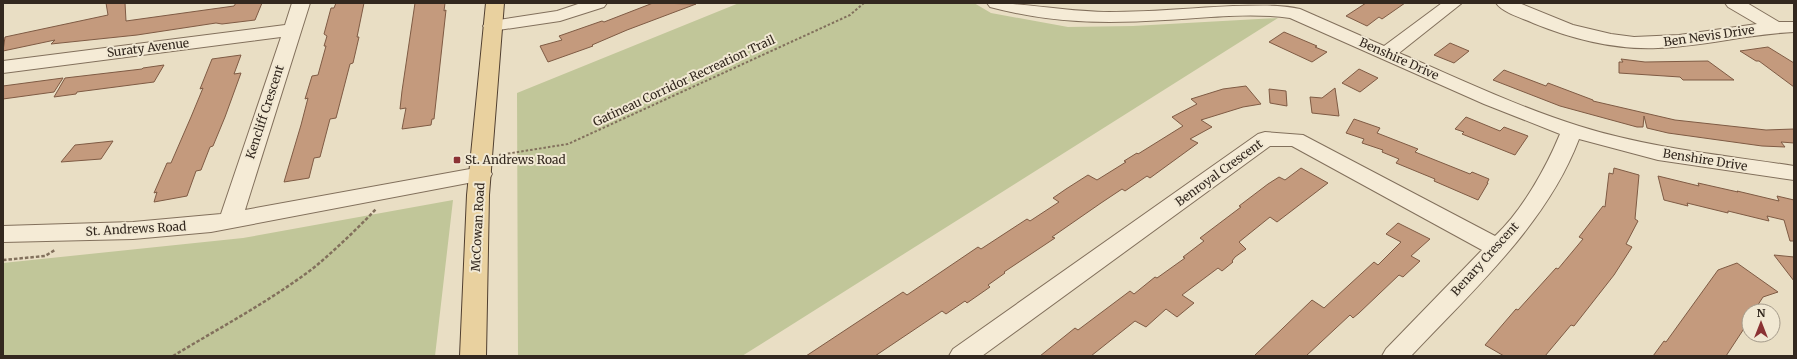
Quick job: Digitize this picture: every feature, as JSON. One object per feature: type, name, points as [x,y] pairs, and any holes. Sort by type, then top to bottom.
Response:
[{"type":"main road","name":"McCowan Road","points":[[473,356],[478,195],[495,3]]},
{"type":"street","name":"Kencliff Crescent","points":[[230,221],[301,3]]},
{"type":"street","points":[[492,26],[560,16],[598,3]]},
{"type":"street","name":"Benshire Drive","points":[[996,3],[1015,9],[1071,17],[1283,11],[1294,13],[1491,100],[1572,131],[1658,153],[1794,173]]},
{"type":"street","points":[[1387,53],[1453,3]]},
{"type":"street","name":"Ben Nevis Drive","points":[[1505,3],[1538,19],[1568,29],[1599,37],[1636,42],[1678,41],[1775,27],[1794,27]]},
{"type":"street","points":[[1734,3],[1794,39]]},
{"type":"street","name":"Suraty Avenue","points":[[3,67],[292,30]]},
{"type":"street","name":"Benary Crescent","points":[[1395,356],[1491,255],[1496,247],[1513,232],[1538,196],[1562,156],[1572,131]]},
{"type":"street","name":"Benroyal Crescent","points":[[962,356],[1265,139],[1296,140],[1496,247]]},
{"type":"street","name":"St. Andrews Road","points":[[3,234],[77,233],[182,227],[230,221],[481,174]]},
{"type":"path","name":"Gatineau Corridor Recreation Trail","points":[[504,154],[568,144],[850,15],[864,3]]},
{"type":"path","points":[[173,356],[281,290],[315,266],[348,238],[379,207]]},
{"type":"path","points":[[3,260],[45,256],[57,248]]},
{"type":"green space","points":[[739,3],[974,3],[991,13],[1068,27],[1133,26],[1278,18],[742,356],[518,356],[517,93]]},
{"type":"green space","points":[[453,200],[435,356],[3,356],[3,263],[243,238]]},
{"type":"building","points":[[106,3],[125,3],[126,21],[234,6],[236,3],[262,3],[255,20],[222,24],[216,23],[137,35],[51,44],[55,40],[3,51],[5,37],[108,15]]},
{"type":"building","points":[[336,3],[364,3],[357,37],[359,37],[353,63],[350,64],[336,118],[330,119],[320,157],[314,158],[309,178],[284,182],[301,125],[308,98],[305,99],[312,76],[318,75],[326,46],[324,46],[327,36],[324,34],[331,8],[334,8]]},
{"type":"building","points":[[415,3],[445,3],[444,11],[446,10],[434,119],[432,119],[431,125],[402,129],[406,108],[400,109]]},
{"type":"building","points":[[653,3],[696,4],[627,30],[592,45],[593,46],[548,62],[540,46],[562,40],[559,36],[602,21],[604,22]]},
{"type":"building","points":[[1366,3],[1405,3],[1382,19],[1379,17],[1367,26],[1346,16]]},
{"type":"building","points":[[1284,32],[1317,46],[1315,47],[1327,52],[1312,62],[1269,42]]},
{"type":"building","points":[[1450,43],[1469,51],[1454,63],[1434,55]]},
{"type":"building","points":[[1768,47],[1794,63],[1794,87],[1759,61],[1756,61],[1740,51]]},
{"type":"building","points":[[241,55],[234,74],[241,73],[225,117],[213,146],[210,147],[201,170],[196,171],[187,196],[154,202],[157,192],[154,193],[167,163],[171,163],[191,117],[203,88],[200,89],[212,59]]},
{"type":"building","points":[[1621,59],[1645,62],[1708,61],[1734,80],[1683,80],[1680,77],[1619,73],[1619,62],[1623,62]]},
{"type":"building","points":[[164,65],[154,82],[77,92],[76,94],[54,97],[65,78]]},
{"type":"building","points":[[1359,69],[1378,78],[1360,92],[1342,83]]},
{"type":"building","points":[[1504,70],[1546,86],[1548,83],[1593,101],[1675,120],[1766,130],[1794,129],[1794,143],[1781,142],[1785,147],[1762,146],[1668,133],[1647,128],[1644,116],[1643,127],[1637,127],[1560,106],[1493,80]]},
{"type":"building","points":[[63,78],[54,92],[3,99],[3,86]]},
{"type":"building","points":[[1246,86],[1261,104],[1243,107],[1201,120],[1212,127],[1190,139],[1198,143],[1150,178],[1147,176],[1125,191],[1122,189],[1101,203],[1052,237],[1055,238],[1004,272],[1005,273],[988,285],[990,287],[967,303],[965,301],[946,314],[942,311],[875,356],[806,356],[903,292],[907,295],[978,247],[981,249],[1027,219],[1030,221],[1059,202],[1053,198],[1088,175],[1097,180],[1126,162],[1124,161],[1183,126],[1172,117],[1197,104],[1191,99],[1223,89]]},
{"type":"building","points":[[1335,88],[1339,116],[1312,113],[1310,97],[1322,98]]},
{"type":"building","points":[[1269,89],[1286,91],[1287,106],[1270,103]]},
{"type":"building","points":[[1466,117],[1500,131],[1504,127],[1528,136],[1515,155],[1462,134],[1464,132],[1455,129]]},
{"type":"building","points":[[1354,119],[1380,128],[1377,133],[1418,149],[1415,152],[1470,174],[1472,172],[1489,179],[1488,183],[1478,200],[1434,181],[1435,179],[1396,163],[1399,159],[1382,152],[1383,150],[1362,143],[1364,139],[1346,133]]},
{"type":"building","points":[[113,141],[101,159],[61,162],[75,145]]},
{"type":"building","points":[[1301,168],[1328,183],[1277,222],[1270,217],[1239,242],[1246,249],[1235,257],[1232,261],[1233,262],[1222,271],[1218,268],[1182,295],[1194,303],[1177,317],[1166,309],[1146,327],[1135,321],[1091,356],[1040,356],[1075,328],[1078,330],[1130,291],[1134,294],[1155,277],[1157,278],[1185,258],[1183,257],[1204,241],[1200,238],[1241,207],[1239,206],[1268,184],[1279,177],[1285,180]]},
{"type":"building","points":[[1614,168],[1639,175],[1635,219],[1638,221],[1626,244],[1632,247],[1614,275],[1574,326],[1571,325],[1545,356],[1504,356],[1485,345],[1516,309],[1518,310],[1556,268],[1558,269],[1583,239],[1579,237],[1603,206],[1605,207],[1609,173],[1613,174]]},
{"type":"building","points":[[1658,176],[1699,186],[1698,183],[1779,201],[1777,196],[1794,200],[1794,241],[1790,241],[1784,220],[1767,216],[1769,221],[1728,211],[1728,213],[1687,203],[1688,206],[1664,200]]},
{"type":"building","points":[[1398,223],[1430,239],[1411,256],[1420,261],[1403,277],[1399,275],[1359,313],[1353,318],[1350,315],[1306,356],[1254,356],[1312,300],[1324,308],[1374,262],[1378,265],[1401,242],[1386,234]]},
{"type":"building","points":[[1774,255],[1794,257],[1794,281]]},
{"type":"building","points":[[1737,263],[1778,292],[1763,297],[1759,303],[1741,303],[1741,333],[1726,356],[1653,356],[1664,341],[1666,342],[1718,270]]},
{"type":"place","name":"St. Andrews Road","points":[[457,160]]}]
